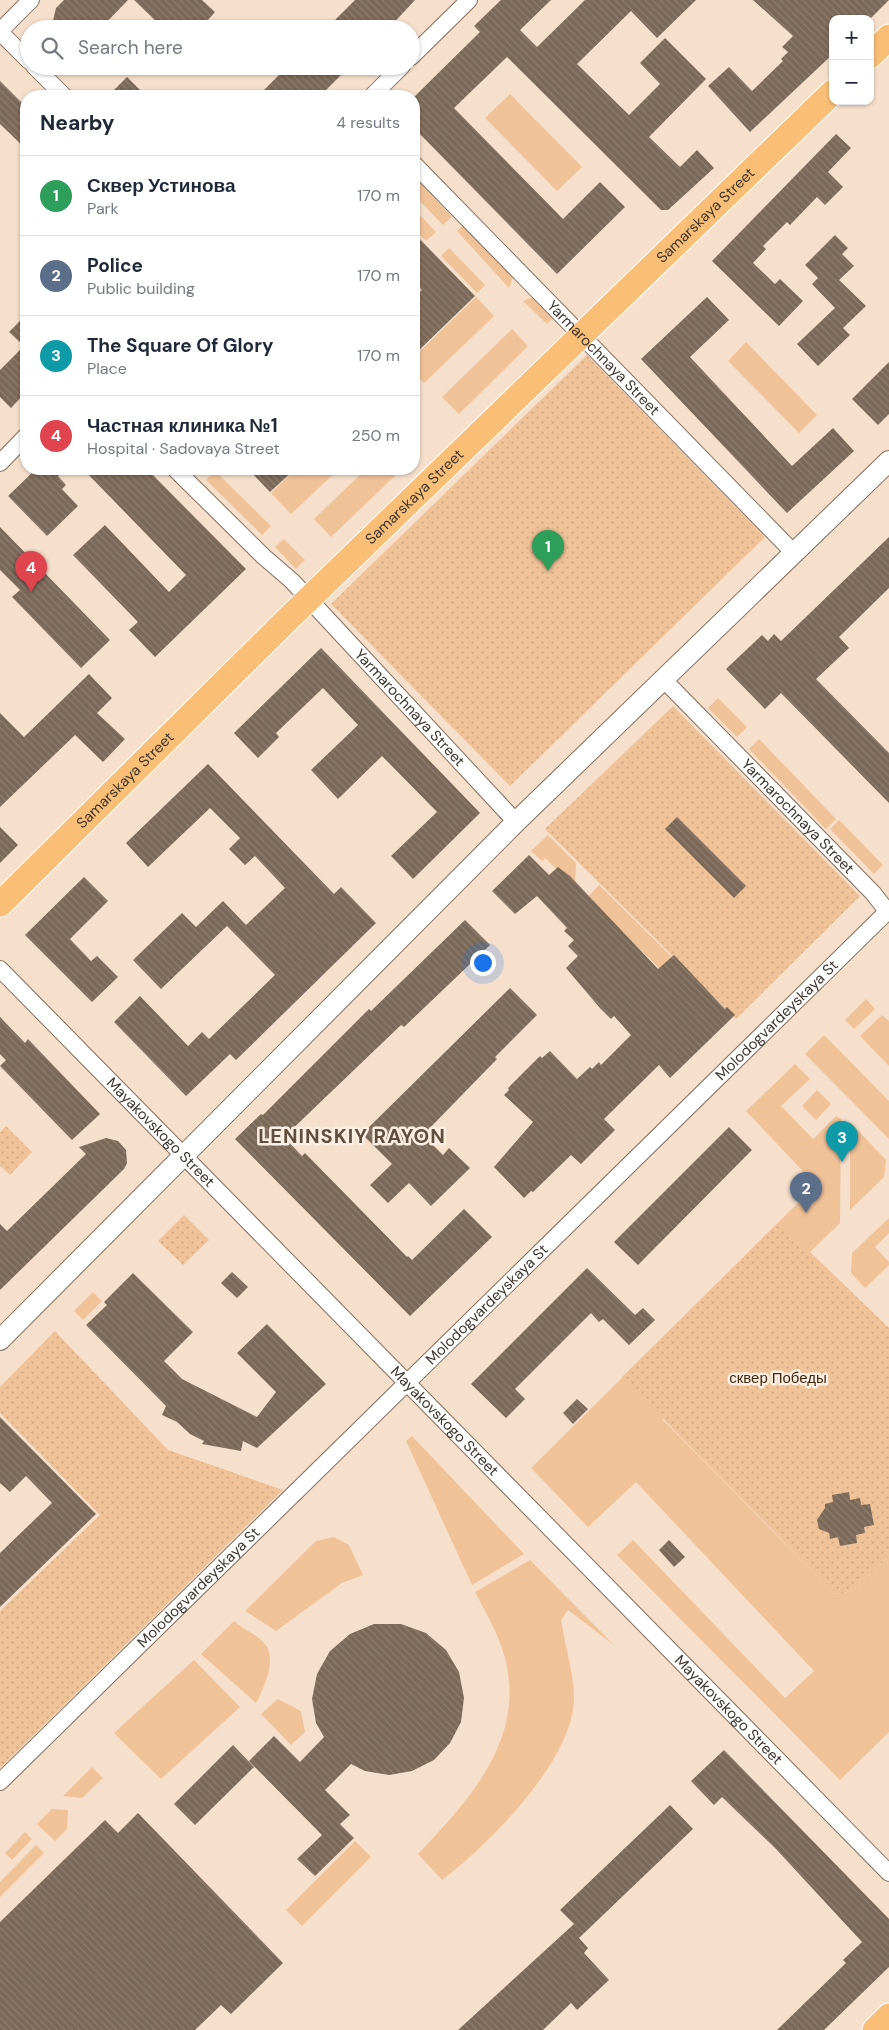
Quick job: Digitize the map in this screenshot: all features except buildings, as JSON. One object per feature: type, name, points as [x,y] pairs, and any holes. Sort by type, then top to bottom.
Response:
[{"type":"main road","points":[[874,52],[889,38]]},
{"type":"main road","name":"Samarskaya Street","points":[[0,904],[309,599],[829,96]]},
{"type":"main road","points":[[875,2030],[889,2016]]},
{"type":"street","points":[[20,52],[0,31],[31,0]]},
{"type":"street","points":[[420,49],[469,0]]},
{"type":"street","points":[[43,75],[58,90]]},
{"type":"street","points":[[378,90],[393,75]]},
{"type":"street","name":"Yarmarochnaya Street","points":[[420,170],[794,553]]},
{"type":"street","points":[[0,463],[20,442]]},
{"type":"street","points":[[0,1340],[516,822],[889,460]]},
{"type":"street","name":"Yarmarochnaya Street","points":[[181,475],[309,599],[516,822]]},
{"type":"street","name":"Yarmarochnaya Street","points":[[664,680],[888,910]]},
{"type":"street","name":"Molodogvardeyskaya St","points":[[0,1782],[888,910]]},
{"type":"street","name":"Mayakovskogo Street","points":[[0,969],[889,1873]]},
{"type":"green space","points":[[510,94],[582,167],[557,191],[485,118]]},
{"type":"green space","points":[[420,183],[452,217],[443,225],[420,201]]},
{"type":"green space","points":[[420,215],[436,232],[426,241],[420,235]]},
{"type":"green space","points":[[465,223],[514,275],[509,288],[457,231]]},
{"type":"green space","points":[[449,248],[485,285],[477,293],[441,256]]},
{"type":"green space","points":[[476,297],[494,316],[424,383],[420,379],[420,351]]},
{"type":"green space","points":[[534,297],[554,317],[547,324],[523,301]]},
{"type":"green space","points":[[512,329],[528,346],[459,414],[442,397]]},
{"type":"green space","points":[[746,342],[817,415],[799,433],[728,361]]},
{"type":"green space","points":[[587,355],[765,537],[510,786],[331,604]]},
{"type":"green space","points":[[211,475],[219,475],[271,526],[262,535],[206,480]]},
{"type":"green space","points":[[290,475],[333,475],[291,514],[271,493]]},
{"type":"green space","points":[[360,475],[396,475],[331,537],[314,519]]},
{"type":"green space","points":[[284,539],[305,560],[296,569],[275,547]]},
{"type":"green space","points":[[718,698],[747,727],[737,737],[708,708]]},
{"type":"green space","points":[[673,706],[860,896],[736,1019],[545,829]]},
{"type":"green space","points":[[759,739],[836,819],[826,829],[749,749]]},
{"type":"green space","points":[[839,820],[883,865],[874,874],[830,829]]},
{"type":"green space","points":[[548,835],[576,863],[575,887],[545,858],[542,861],[531,851]]},
{"type":"green space","points":[[599,885],[673,958],[661,970],[587,898]]},
{"type":"green space","points":[[866,999],[875,1009],[854,1029],[845,1020]]},
{"type":"green space","points":[[882,1015],[889,1021],[889,1066],[860,1036]]},
{"type":"green space","points":[[824,1035],[889,1101],[889,1139],[805,1054]]},
{"type":"green space","points":[[795,1064],[810,1079],[781,1106],[813,1139],[836,1116],[841,1119],[840,1223],[810,1252],[635,1365],[816,1185],[746,1111]]},
{"type":"green space","points":[[817,1090],[831,1104],[816,1120],[802,1106]]},
{"type":"green space","points":[[850,1122],[886,1160],[884,1177],[850,1210]]},
{"type":"green space","points":[[6,1126],[32,1152],[10,1175],[0,1166],[0,1132]]},
{"type":"green space","points":[[184,1215],[209,1240],[183,1265],[158,1241]]},
{"type":"green space","points":[[889,1218],[889,1233],[875,1247],[889,1262],[889,1265],[865,1288],[851,1273],[852,1253]]},
{"type":"green space","name":"сквер Победы","points":[[779,1222],[889,1328],[889,1556],[853,1591],[835,1594],[622,1377]]},
{"type":"green space","points":[[93,1292],[102,1301],[83,1320],[74,1311]]},
{"type":"green space","points":[[55,1331],[168,1450],[283,1490],[0,1768],[0,1611],[100,1515],[0,1413],[0,1387]]},
{"type":"green space","points":[[629,1371],[668,1412],[662,1419],[835,1594],[853,1591],[889,1556],[889,1732],[840,1780],[617,1555],[633,1540],[785,1698],[814,1671],[636,1482],[588,1527],[531,1468]]},
{"type":"green space","points":[[412,1436],[524,1554],[472,1585],[406,1441]]},
{"type":"green space","points":[[334,1537],[349,1545],[363,1575],[342,1583],[276,1631],[245,1611],[316,1541]]},
{"type":"green space","points":[[530,1560],[614,1645],[568,1610],[561,1620],[571,1669],[574,1699],[570,1723],[559,1749],[525,1800],[504,1824],[461,1865],[442,1880],[418,1854],[473,1790],[500,1742],[507,1716],[509,1688],[505,1658],[496,1633],[475,1592]]},
{"type":"green space","points":[[234,1621],[261,1640],[268,1649],[270,1665],[263,1689],[256,1703],[201,1654]]},
{"type":"green space","points":[[194,1660],[240,1707],[161,1779],[114,1733]]},
{"type":"green space","points":[[278,1699],[301,1711],[305,1732],[291,1745],[261,1714]]},
{"type":"green space","points":[[92,1767],[103,1778],[82,1798],[63,1796]]},
{"type":"green space","points":[[52,1809],[68,1810],[67,1829],[55,1841],[37,1824]]},
{"type":"green space","points":[[25,1832],[32,1839],[12,1860],[5,1853]]},
{"type":"green space","points":[[355,1841],[371,1857],[302,1926],[286,1910]]},
{"type":"green space","points":[[36,1845],[44,1853],[0,1897],[0,1882]]},
{"type":"place","name":"Сквер Устинова","points":[[548,571]]},
{"type":"place","name":"Частная клиника №1","points":[[31,592]]},
{"type":"place","name":"The Square Of Glory","points":[[842,1162]]},
{"type":"place","name":"Police","points":[[806,1213]]},
{"type":"district","name":"LENINSKIY RAYON","points":[[352,1136]]}]
